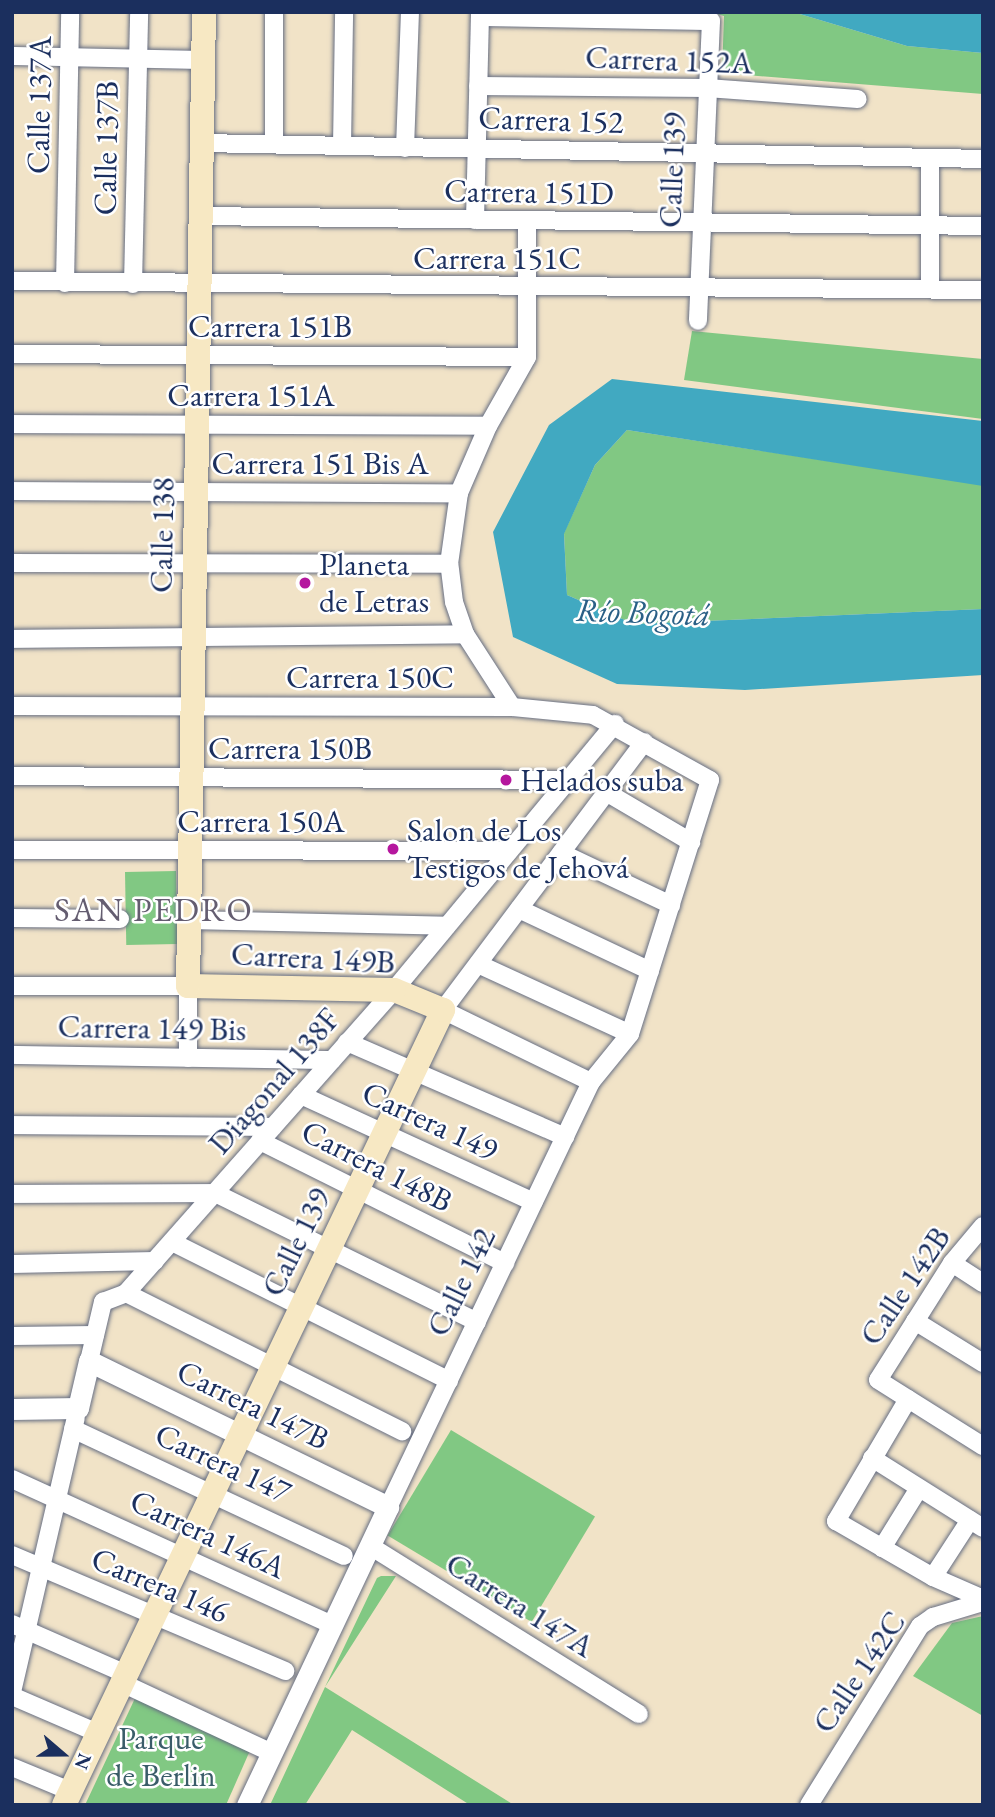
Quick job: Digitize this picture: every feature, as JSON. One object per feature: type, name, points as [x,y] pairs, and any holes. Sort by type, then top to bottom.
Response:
[{"type":"main road","name":"Calle 138","points":[[188,986],[204,12]]},
{"type":"main road","name":"Carrera 149B","points":[[188,986],[394,990],[443,1010]]},
{"type":"main road","name":"Calle 139","points":[[67,1798],[443,1010]]},
{"type":"street","name":"Calle 137A","points":[[65,283],[70,12]]},
{"type":"street","name":"Calle 137B","points":[[133,284],[138,12]]},
{"type":"street","points":[[274,12],[274,144]]},
{"type":"street","points":[[342,146],[344,12]]},
{"type":"street","points":[[405,148],[410,12]]},
{"type":"street","points":[[475,220],[480,14]]},
{"type":"street","name":"Calle 139","points":[[480,14],[710,21],[704,225],[698,321]]},
{"type":"street","points":[[12,56],[204,60]]},
{"type":"street","name":"Carrera 152A","points":[[478,86],[707,88],[858,99]]},
{"type":"street","name":"Carrera 152","points":[[202,143],[983,159]]},
{"type":"street","points":[[930,159],[930,289]]},
{"type":"street","name":"Carrera 151D","points":[[201,216],[704,225],[983,226]]},
{"type":"street","points":[[512,707],[465,634],[454,602],[449,564],[458,493],[488,426],[527,357],[527,220]]},
{"type":"street","name":"Carrera 151C","points":[[12,281],[200,286],[983,290]]},
{"type":"street","name":"Carrera 151B","points":[[12,354],[527,357]]},
{"type":"street","name":"Carrera 151A","points":[[12,424],[488,426]]},
{"type":"street","name":"Carrera 151 Bis A","points":[[12,491],[458,493]]},
{"type":"street","points":[[12,563],[449,564]]},
{"type":"street","points":[[12,639],[465,634]]},
{"type":"street","name":"Carrera 150C","points":[[12,706],[512,707],[593,715],[615,724],[710,780]]},
{"type":"street","name":"Diagonal 138F","points":[[95,1335],[103,1302],[126,1293],[172,1242],[394,990],[615,724]]},
{"type":"street","name":"Calle 139","points":[[443,1010],[644,742]]},
{"type":"street","name":"Carrera 150B","points":[[12,776],[568,780]]},
{"type":"street","name":"Calle 142","points":[[247,1805],[591,1082],[630,1034],[710,780]]},
{"type":"street","points":[[606,792],[691,842]]},
{"type":"street","name":"Carrera 150A","points":[[12,850],[509,851]]},
{"type":"street","points":[[561,852],[671,905]]},
{"type":"street","points":[[519,909],[650,971]]},
{"type":"street","points":[[12,918],[120,919]]},
{"type":"street","points":[[189,920],[447,926]]},
{"type":"street","points":[[478,964],[630,1034]]},
{"type":"street","name":"Carrera 149B","points":[[12,986],[188,986]]},
{"type":"street","name":"Calle 138","points":[[188,986],[188,1058]]},
{"type":"street","name":"Carrera 149B","points":[[443,1010],[591,1082]]},
{"type":"street","points":[[347,1042],[565,1136]]},
{"type":"street","name":"Carrera 149 Bis","points":[[12,1055],[332,1060]]},
{"type":"street","name":"Carrera 149","points":[[301,1095],[534,1202]]},
{"type":"street","name":"Carrera 148B","points":[[12,1125],[273,1127]]},
{"type":"street","name":"Carrera 148B","points":[[260,1141],[505,1263]]},
{"type":"street","points":[[12,1194],[215,1193],[477,1322]]},
{"type":"street","name":"Calle 142B","points":[[908,1399],[878,1380],[952,1263],[983,1226]]},
{"type":"street","points":[[172,1242],[449,1381]]},
{"type":"street","points":[[12,1264],[155,1261]]},
{"type":"street","points":[[952,1263],[983,1283]]},
{"type":"street","points":[[126,1293],[402,1431]]},
{"type":"street","points":[[915,1321],[983,1363]]},
{"type":"street","points":[[12,1336],[95,1335],[41,1567],[20,1627],[12,1694],[98,1733]]},
{"type":"street","name":"Carrera 147B","points":[[89,1360],[388,1507]]},
{"type":"street","points":[[983,1446],[908,1399],[835,1517],[837,1524],[933,1577],[983,1600]]},
{"type":"street","name":"Carrera 147","points":[[12,1409],[76,1418],[213,1492],[344,1556]]},
{"type":"street","points":[[872,1458],[976,1524],[933,1577]]},
{"type":"street","name":"Carrera 146A","points":[[12,1479],[333,1625]]},
{"type":"street","points":[[882,1548],[919,1488]]},
{"type":"street","name":"Carrera 147A","points":[[370,1546],[639,1714]]},
{"type":"street","name":"Carrera 146","points":[[12,1555],[285,1671]]},
{"type":"street","name":"Calle 142C","points":[[809,1805],[920,1626],[933,1617],[983,1600]]},
{"type":"street","points":[[20,1627],[272,1753]]},
{"type":"street","points":[[12,1767],[67,1798]]},
{"type":"green space","points":[[710,12],[793,12],[907,46],[983,53],[983,94],[722,73],[724,16]]},
{"type":"green space","points":[[692,331],[983,359],[983,419],[684,380]]},
{"type":"green space","points":[[627,430],[983,485],[983,609],[634,624],[567,595],[564,533],[595,465]]},
{"type":"green space","points":[[176,871],[177,944],[126,945],[125,872]]},
{"type":"green space","points":[[451,1430],[595,1517],[532,1622],[388,1535]]},
{"type":"green space","points":[[396,1576],[325,1687],[377,1578]]},
{"type":"green space","points":[[983,1616],[983,1716],[913,1676],[952,1623]]},
{"type":"green space","points":[[325,1687],[514,1805],[470,1805],[352,1730],[305,1805],[270,1805]]},
{"type":"green space","name":"Parque de Berlin","points":[[137,1694],[252,1746],[226,1805],[85,1805]]},
{"type":"water","points":[[793,12],[983,12],[983,53],[907,46]]},
{"type":"water","points":[[612,379],[983,421],[983,486],[627,430],[595,465],[564,534],[567,595],[634,624],[983,609],[983,675],[745,690],[617,684],[513,637],[493,532],[549,425]]},
{"type":"place","name":"Planeta de Letras","points":[[305,583]]},
{"type":"place","name":"Helados suba","points":[[506,780]]},
{"type":"place","name":"Salon de Los Testigos de Jehová","points":[[393,849]]},
{"type":"district","name":"SAN PEDRO","points":[[154,910]]},
{"type":"water label","name":"Río Bogotá","points":[[643,612]]}]
